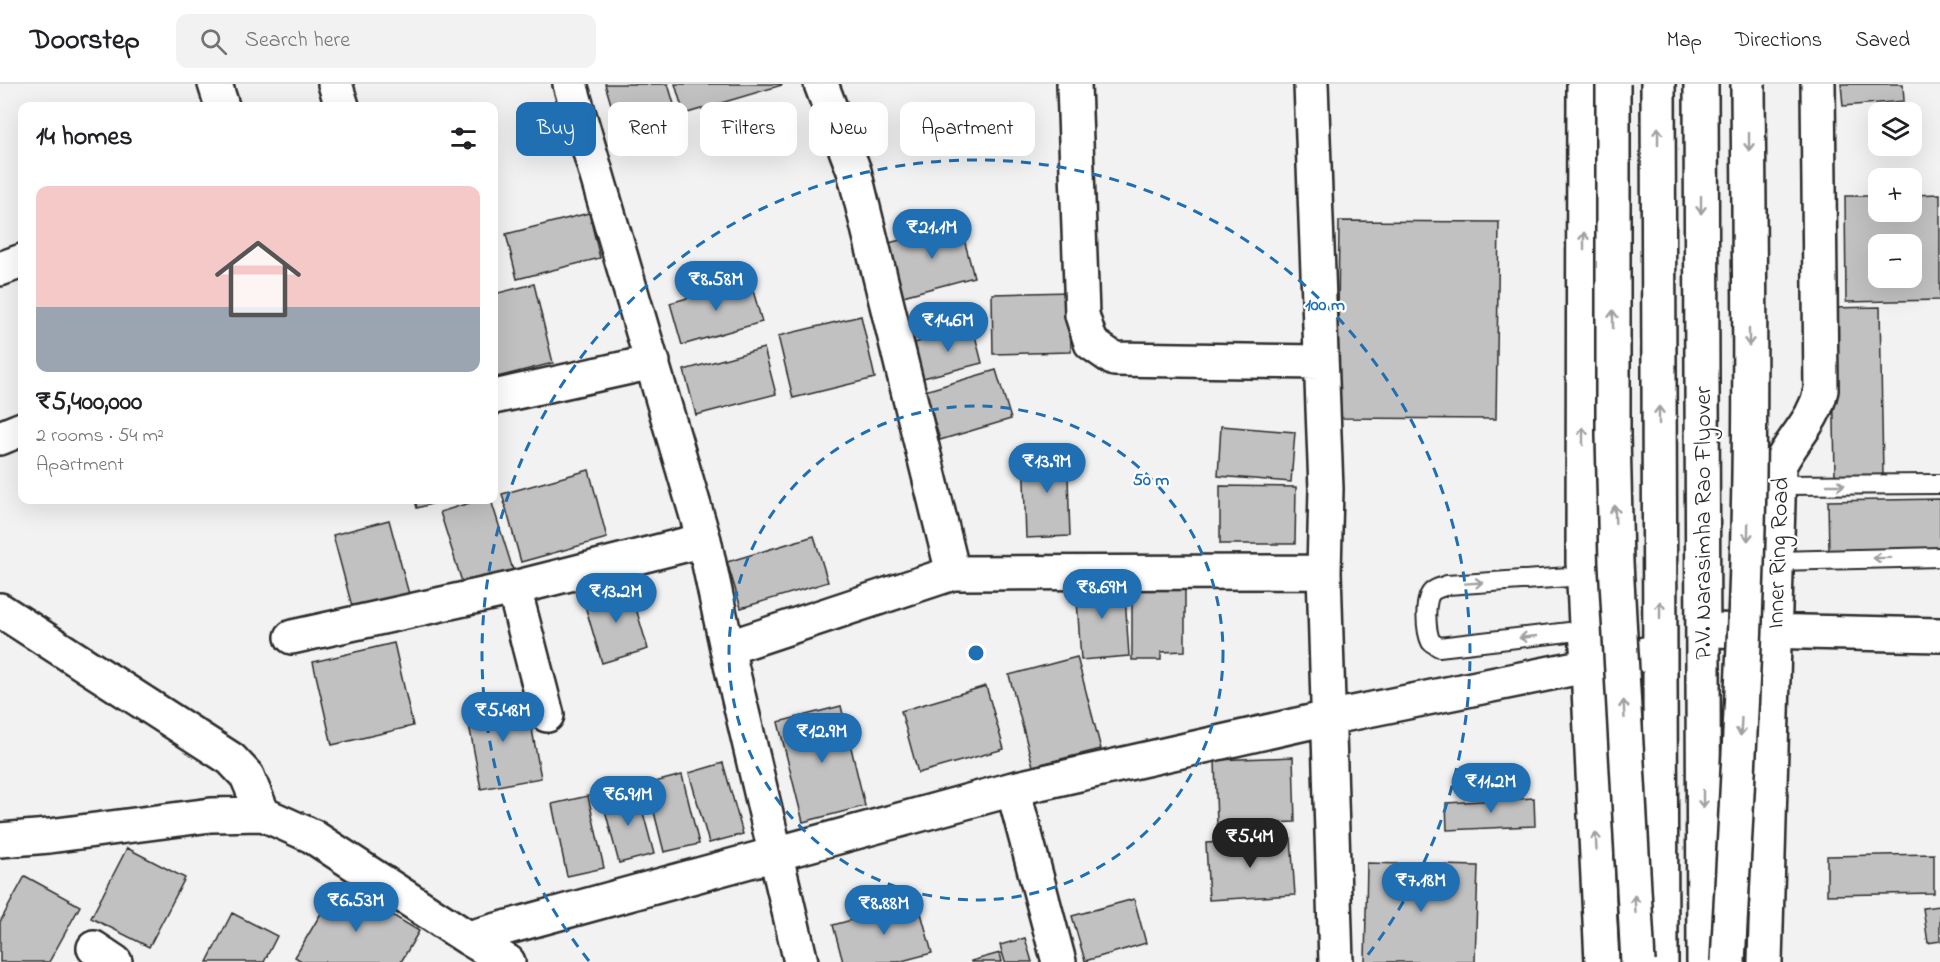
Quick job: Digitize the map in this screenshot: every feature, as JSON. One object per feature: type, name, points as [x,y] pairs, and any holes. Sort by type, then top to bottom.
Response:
[{"type":"main road","points":[[215,84],[221,102]]},
{"type":"main road","points":[[335,84],[341,102]]},
{"type":"main road","points":[[570,84],[704,540],[801,962]]},
{"type":"main road","points":[[821,84],[854,171],[953,573]]},
{"type":"main road","points":[[1074,84],[1082,315],[1091,343],[1114,359],[1320,363]]},
{"type":"main road","points":[[1311,84],[1326,489],[1324,572],[1336,962]]},
{"type":"main road","points":[[1584,84],[1584,576],[1602,962]]},
{"type":"main road","points":[[1613,84],[1613,435],[1616,563],[1638,962]]},
{"type":"main road","name":"P.V. Narasimha Rao Flyover","points":[[1658,84],[1661,962]]},
{"type":"main road","name":"P.V. Narasimha Rao Flyover","points":[[1701,84],[1704,962]]},
{"type":"main road","points":[[1728,962],[1747,562],[1748,84]]},
{"type":"main road","name":"Inner Ring Road","points":[[1765,962],[1779,466],[1786,451],[1817,406],[1821,390],[1818,84]]},
{"type":"main road","points":[[0,269],[18,262]]},
{"type":"main road","points":[[498,396],[652,362]]},
{"type":"main road","points":[[0,438],[18,431]]},
{"type":"main road","points":[[292,637],[514,588],[704,540]]},
{"type":"main road","points":[[727,648],[953,573],[1324,572]]},
{"type":"main road","points":[[514,588],[547,715]]},
{"type":"main road","points":[[0,610],[231,759],[247,776],[263,814]]},
{"type":"main road","points":[[1711,630],[1940,635]]},
{"type":"main road","points":[[468,938],[1013,789],[1328,718],[1650,653]]},
{"type":"main road","points":[[1013,789],[1059,962]]},
{"type":"main road","points":[[0,840],[50,836],[211,815],[263,814],[312,836],[508,962]]},
{"type":"lane","points":[[1778,485],[1940,484]]},
{"type":"lane","points":[[1776,561],[1940,557]]},
{"type":"lane","points":[[1584,576],[1447,585],[1432,591],[1427,599],[1428,635],[1431,642],[1439,647],[1586,630]]},
{"type":"building","points":[[605,84],[668,84],[673,102],[610,102]]},
{"type":"building","points":[[675,84],[782,84],[725,102],[700,102],[700,109],[688,113],[688,102],[680,102]]},
{"type":"building","points":[[1841,84],[1903,84],[1904,101],[1868,102],[1868,104],[1843,106]]},
{"type":"building","points":[[1940,194],[1940,300],[1846,302],[1845,196],[1868,196],[1868,222],[1922,222],[1922,195]]},
{"type":"building","points":[[589,213],[600,258],[517,279],[506,234]]},
{"type":"building","points":[[1339,221],[1499,222],[1496,419],[1337,418]]},
{"type":"building","points":[[960,224],[974,277],[903,296],[889,243]]},
{"type":"building","points":[[750,280],[762,322],[682,345],[670,303]]},
{"type":"building","points":[[534,284],[553,363],[498,377],[498,293]]},
{"type":"building","points":[[1070,292],[1071,352],[993,354],[992,294]]},
{"type":"building","points":[[1880,307],[1883,475],[1835,476],[1832,308]]},
{"type":"building","points":[[861,316],[875,378],[793,398],[778,336]]},
{"type":"building","points":[[973,328],[982,363],[923,378],[914,343]]},
{"type":"building","points":[[764,348],[776,394],[696,415],[684,370]]},
{"type":"building","points":[[996,370],[1011,419],[940,440],[925,391]]},
{"type":"building","points":[[1221,426],[1295,432],[1291,482],[1218,476]]},
{"type":"building","points":[[1067,449],[1070,536],[1026,538],[1023,451]]},
{"type":"building","points":[[589,470],[607,538],[521,562],[502,494]]},
{"type":"building","points":[[1220,486],[1296,487],[1295,544],[1220,544]]},
{"type":"building","points":[[1940,499],[1940,550],[1829,552],[1828,501]]},
{"type":"building","points":[[416,504],[431,504],[417,508]]},
{"type":"building","points":[[466,504],[492,504],[513,570],[463,585],[440,512]]},
{"type":"building","points":[[389,520],[410,598],[354,614],[333,535]]},
{"type":"building","points":[[814,536],[828,582],[741,608],[727,562]]},
{"type":"building","points":[[1132,576],[1185,576],[1185,651],[1161,652],[1161,660],[1132,660]]},
{"type":"building","points":[[1124,581],[1129,656],[1081,660],[1076,585]]},
{"type":"building","points":[[629,585],[648,649],[602,663],[583,599]]},
{"type":"building","points":[[394,643],[413,726],[332,745],[313,662]]},
{"type":"building","points":[[1077,657],[1101,749],[1033,766],[1009,675]]},
{"type":"building","points":[[986,686],[1004,749],[918,773],[901,711]]},
{"type":"building","points":[[526,697],[541,778],[481,789],[466,708]]},
{"type":"building","points":[[841,706],[865,806],[803,822],[778,722]]},
{"type":"building","points":[[1293,757],[1295,822],[1217,825],[1215,760]]},
{"type":"building","points":[[723,763],[743,834],[709,843],[689,773]]},
{"type":"building","points":[[682,775],[699,844],[664,852],[647,784]]},
{"type":"building","points":[[637,790],[654,854],[619,863],[602,799]]},
{"type":"building","points":[[588,796],[604,868],[567,876],[552,804]]},
{"type":"building","points":[[1534,798],[1535,826],[1447,830],[1446,803]]},
{"type":"building","points":[[1291,838],[1295,895],[1209,900],[1206,843]]},
{"type":"building","points":[[127,848],[185,878],[149,947],[91,918]]},
{"type":"building","points":[[1934,854],[1934,893],[1827,895],[1827,856]]},
{"type":"building","points":[[1367,863],[1478,866],[1475,962],[1365,962]]},
{"type":"building","points":[[25,876],[80,906],[49,962],[0,962],[0,922]]},
{"type":"building","points":[[339,883],[419,931],[401,962],[303,962],[295,957]]},
{"type":"building","points":[[1134,899],[1146,943],[1085,961],[1072,916]]},
{"type":"building","points":[[918,902],[932,953],[898,962],[843,962],[833,925]]},
{"type":"building","points":[[1940,906],[1940,941],[1928,943],[1923,908]]},
{"type":"building","points":[[232,913],[277,936],[264,962],[207,962]]},
{"type":"building","points":[[1025,938],[1032,962],[1005,962],[1000,945]]},
{"type":"building","points":[[1000,953],[1002,962],[971,962],[971,961]]}]
